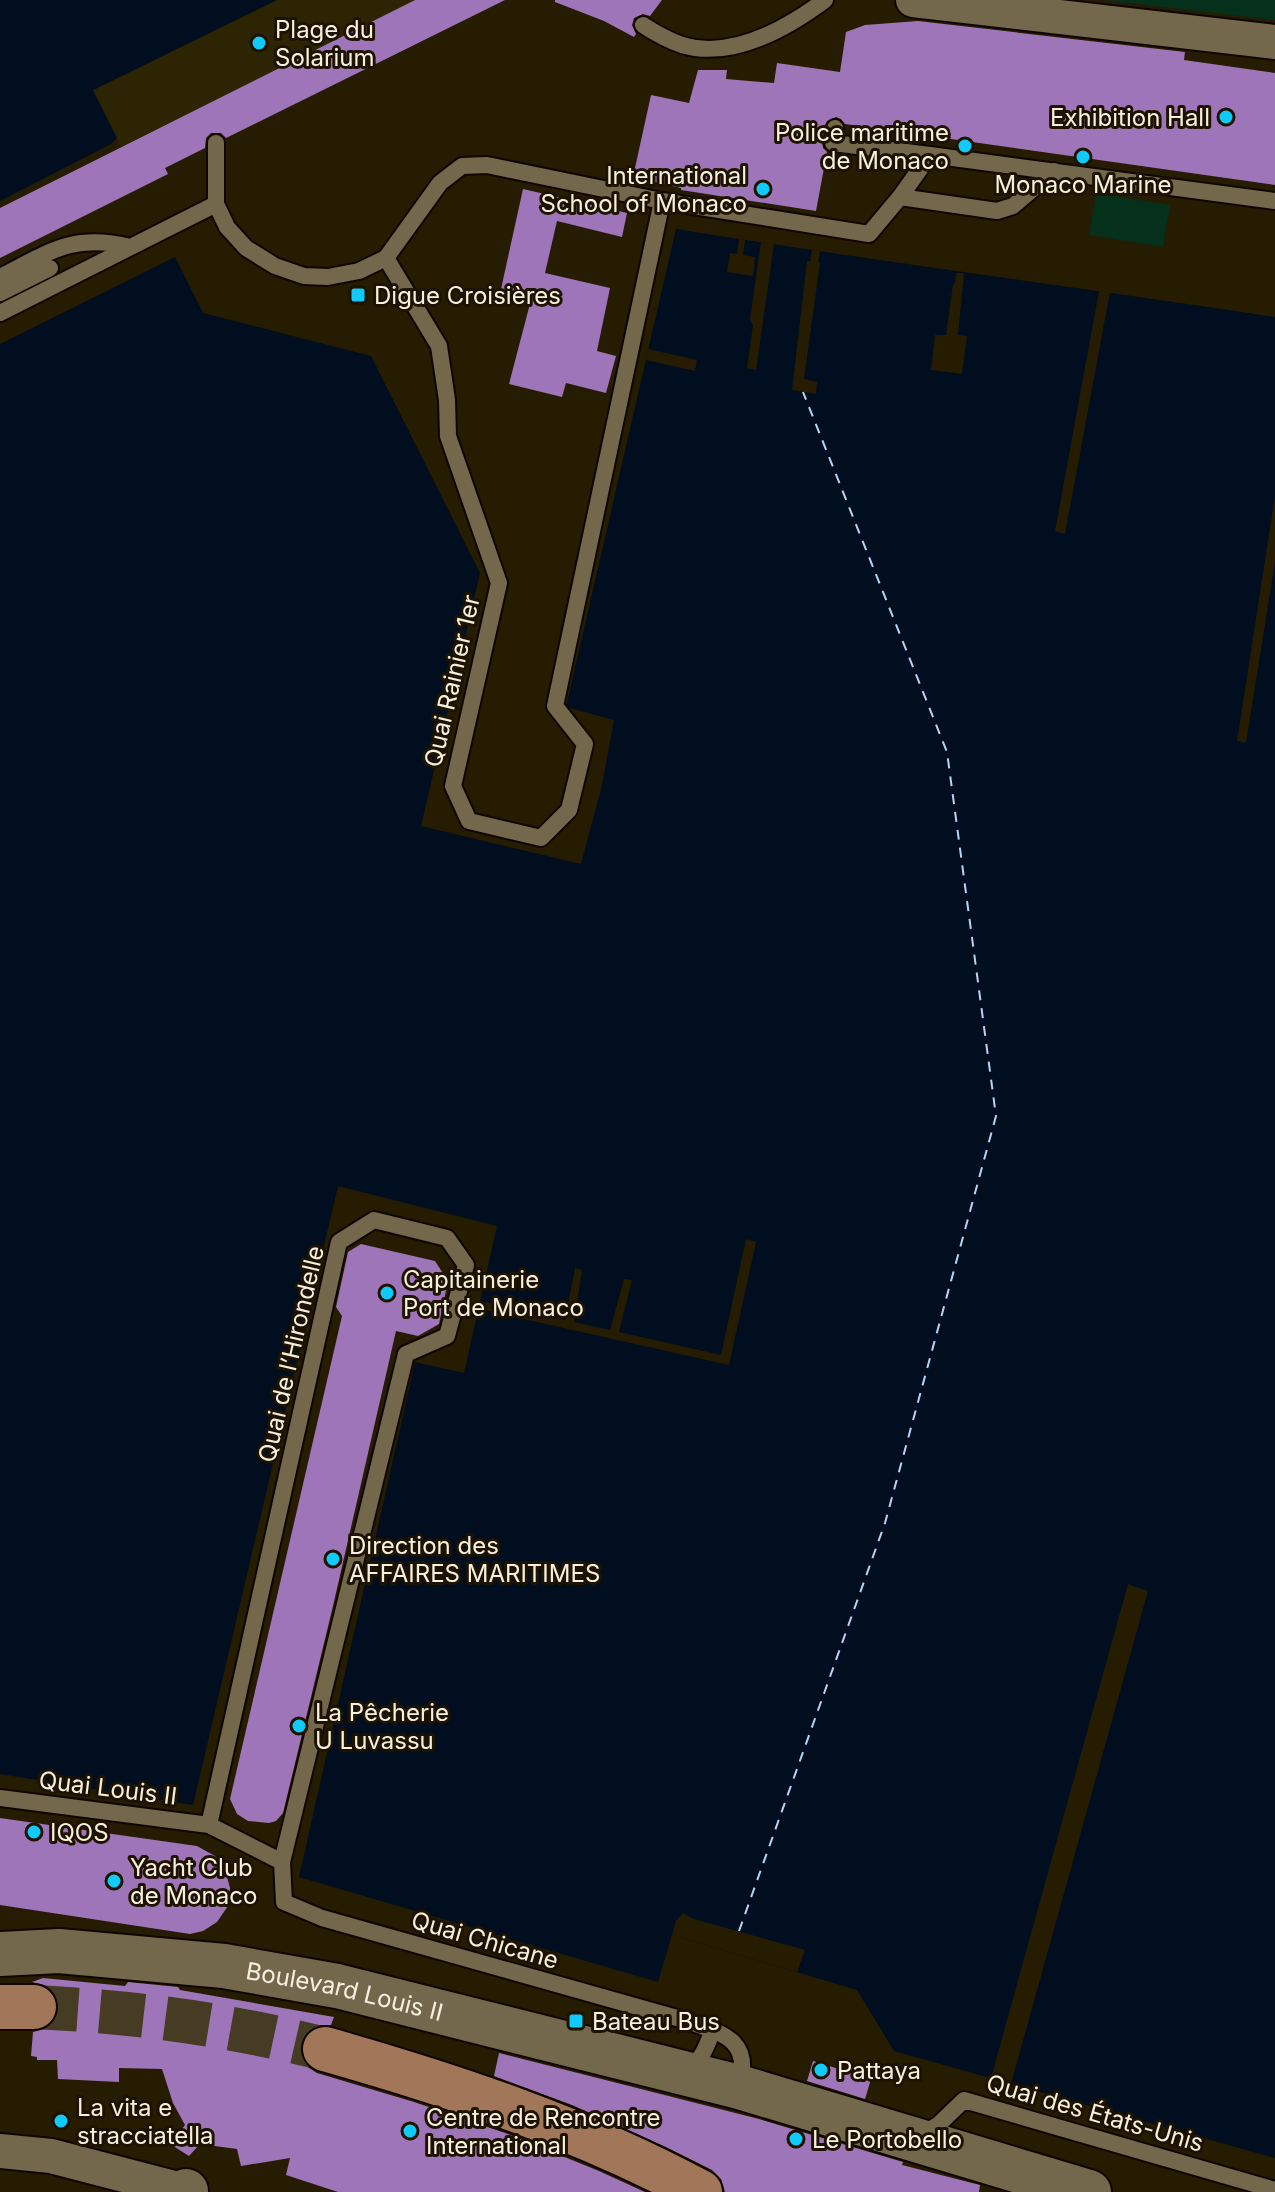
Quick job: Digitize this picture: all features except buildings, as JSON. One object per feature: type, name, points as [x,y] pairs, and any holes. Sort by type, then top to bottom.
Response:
[{"type":"main road","name":"Boulevard Louis II","points":[[0,1954],[59,1951],[224,1966],[337,1986],[739,2087],[1089,2192]]},
{"type":"main road","points":[[325,2049],[460,2089],[518,2110],[608,2146],[700,2192]]},
{"type":"street","points":[[913,0],[1275,42]]},
{"type":"street","points":[[0,2151],[51,2156],[187,2192]]},
{"type":"lane","points":[[643,25],[683,45],[724,48],[770,33],[825,0]]},
{"type":"lane","points":[[835,128],[833,143],[1275,201]]},
{"type":"lane","points":[[216,143],[216,204],[227,227],[246,248],[275,266],[304,276],[328,277],[359,271],[386,258],[440,183],[462,166],[487,165],[662,201],[869,234],[930,155]]},
{"type":"lane","points":[[900,197],[997,211],[1013,206],[1054,171]]},
{"type":"lane","name":"Quai Rainier 1er","points":[[386,258],[439,346],[447,400],[448,436],[499,583],[453,786],[469,821],[541,838],[569,810],[585,744],[555,706],[662,201]]},
{"type":"lane","points":[[0,313],[216,204]]},
{"type":"lane","points":[[0,277],[67,245],[99,241],[130,247]]},
{"type":"lane","points":[[0,293],[50,268]]},
{"type":"lane","name":"Quai de l’Hirondelle","points":[[209,1825],[339,1242],[374,1220],[447,1238],[466,1265],[447,1336],[406,1354],[282,1862]]},
{"type":"lane","name":"Quai Louis II","points":[[0,1798],[209,1825],[282,1862]]},
{"type":"lane","name":"Quai Chicane","points":[[282,1862],[284,1902],[322,1918],[713,2030]]},
{"type":"lane","points":[[681,2073],[694,2066],[700,2058],[713,2030],[731,2039],[740,2052],[744,2069],[739,2087]]},
{"type":"lane","name":"Quai des États-Unis","points":[[913,2140],[938,2125],[964,2100],[1275,2190]]},
{"type":"green space","points":[[1104,0],[1275,0],[1275,20]]},
{"type":"green space","points":[[1096,193],[1170,205],[1163,247],[1089,235]]},
{"type":"sand","name":"Plage du Solarium","points":[[277,0],[415,0],[121,147],[92,91]]},
{"type":"water","points":[[0,0],[277,0],[93,90],[117,138],[111,144],[0,201]]},
{"type":"water","points":[[676,229],[1275,317],[1275,2158],[894,2051],[857,1990],[672,1935],[658,1982],[299,1877],[415,1362],[464,1373],[497,1226],[338,1186],[193,1805],[0,1774],[0,344],[175,257],[203,313],[371,356],[480,573],[421,826],[581,864],[602,785],[614,720],[566,707]]},
{"type":"pier","points":[[739,239],[745,240],[743,255],[755,257],[753,276],[727,272],[730,253],[737,254]]},
{"type":"pier","points":[[761,242],[774,244],[756,370],[747,368],[753,325],[750,319]]},
{"type":"pier","points":[[812,250],[820,251],[820,263],[804,379],[817,382],[816,394],[792,390],[807,261],[810,261]]},
{"type":"pier","points":[[956,273],[964,273],[958,335],[967,336],[962,374],[931,370],[935,335],[946,335]]},
{"type":"pier","points":[[1099,291],[1110,292],[1065,534],[1055,531]]},
{"type":"pier","points":[[648,349],[697,360],[695,371],[646,360]]},
{"type":"pier","points":[[1275,496],[1275,562],[1246,743],[1237,741]]},
{"type":"pier","points":[[746,1239],[756,1242],[729,1365],[479,1309],[481,1301],[565,1320],[575,1268],[582,1270],[574,1322],[610,1330],[624,1279],[632,1280],[619,1332],[721,1355]]},
{"type":"pier","points":[[1128,1584],[1148,1591],[1011,2084],[991,2078]]},
{"type":"pier","points":[[683,1913],[694,1919],[805,1950],[797,1972],[672,1935],[676,1921]]},
{"type":"ferry route","points":[[739,1931],[885,1523],[996,1116],[947,752],[803,392]]},
{"type":"tunnel","points":[[34,2007],[181,2020],[325,2049]]},
{"type":"place","name":"Plage du Solarium","points":[[259,43]]},
{"type":"place","name":"Exhibition Hall","points":[[1226,117]]},
{"type":"place","name":"Police maritime de Monaco","points":[[965,146]]},
{"type":"place","name":"Monaco Marine","points":[[1083,157]]},
{"type":"place","name":"International School of Monaco","points":[[763,189]]},
{"type":"place","name":"Digue Croisières","points":[[358,295]]},
{"type":"place","name":"Capitainerie Port de Monaco","points":[[387,1293]]},
{"type":"place","name":"Direction des AFFAIRES MARITIMES","points":[[333,1559]]},
{"type":"place","name":"La Pêcherie U Luvassu","points":[[299,1726]]},
{"type":"place","name":"IQOS","points":[[34,1832]]},
{"type":"place","name":"Yacht Club de Monaco","points":[[114,1881]]},
{"type":"place","name":"Bateau Bus","points":[[576,2021]]},
{"type":"place","name":"Pattaya","points":[[821,2070]]},
{"type":"place","name":"La vita e stracciatella","points":[[61,2121]]},
{"type":"place","name":"Centre de Rencontre International","points":[[410,2131]]},
{"type":"place","name":"Le Portobello","points":[[796,2139]]}]
